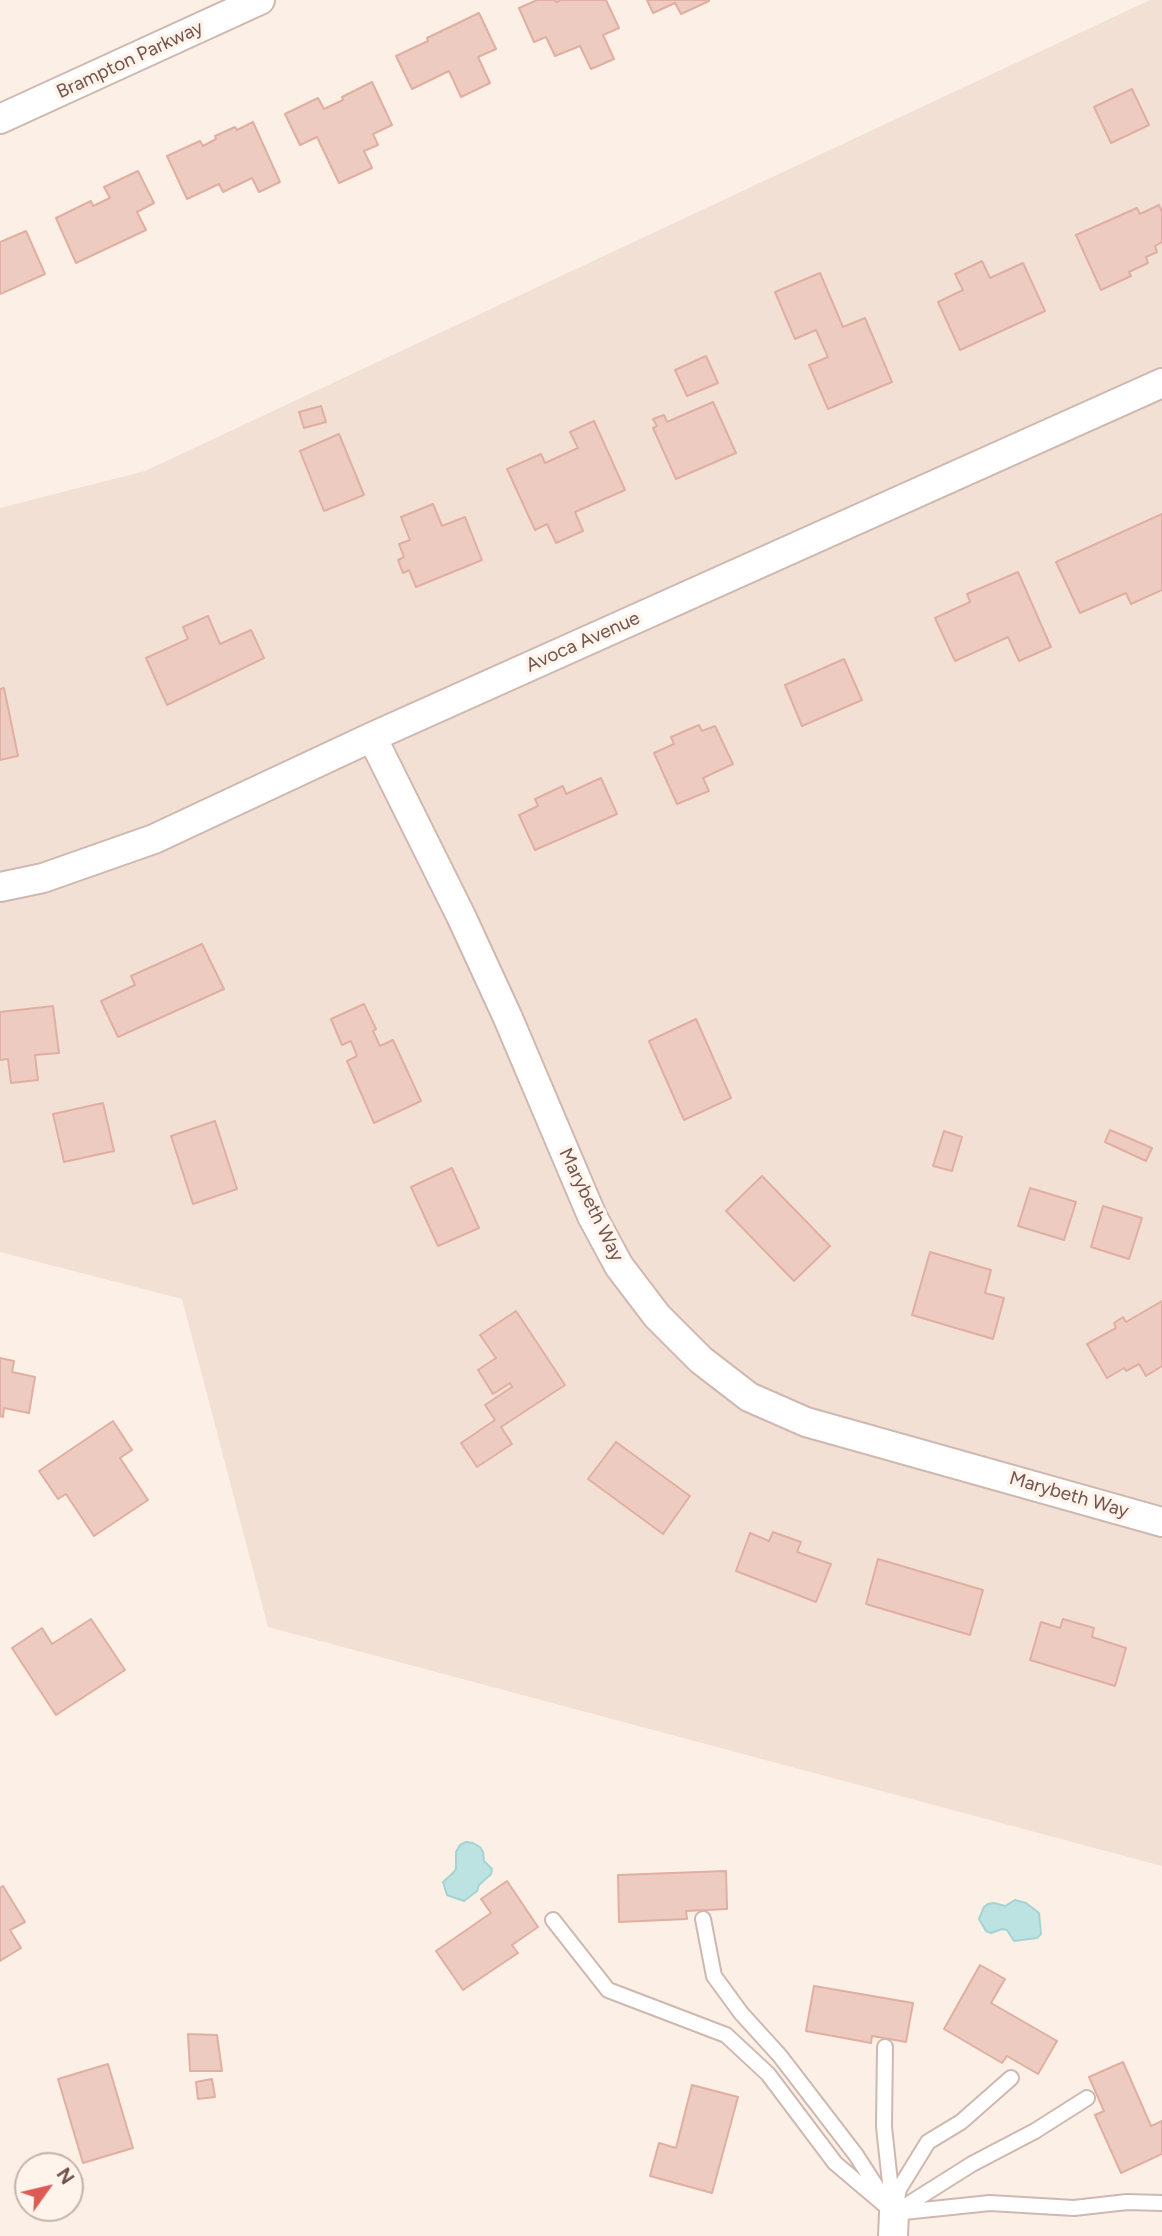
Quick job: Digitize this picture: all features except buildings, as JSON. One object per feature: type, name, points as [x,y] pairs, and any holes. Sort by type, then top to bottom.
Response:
[{"type":"street","name":"Brampton Parkway","points":[[0,119],[260,0]]},
{"type":"street","name":"Avoca Avenue","points":[[0,887],[43,878],[154,839],[372,737],[1162,383]]},
{"type":"street","name":"Marybeth Way","points":[[372,737],[461,916],[508,1018],[592,1216],[619,1266],[657,1316],[701,1360],[749,1396],[806,1422],[1162,1522]]},
{"type":"lane","points":[[703,1919],[714,1976],[856,2155],[893,2225]]},
{"type":"lane","points":[[553,1920],[608,1990],[726,2035],[768,2074],[835,2163],[893,2225]]},
{"type":"lane","points":[[885,2046],[884,2127],[893,2225]]},
{"type":"lane","points":[[893,2225],[899,2189],[928,2142],[961,2122],[1012,2078]]},
{"type":"lane","points":[[893,2225],[972,2164],[1035,2132],[1087,2098]]},
{"type":"lane","points":[[893,2225],[990,2203],[1074,2208],[1127,2202],[1162,2203]]},
{"type":"shaded area","points":[[1150,0],[1162,0],[1162,1866],[268,1627],[182,1299],[0,1252],[0,508],[145,471]]},
{"type":"water","points":[[466,1842],[480,1847],[484,1861],[492,1869],[477,1891],[464,1901],[447,1895],[443,1882],[456,1869],[456,1852],[460,1845]]},
{"type":"water","points":[[1015,1900],[1026,1903],[1039,1913],[1041,1934],[1037,1938],[1014,1941],[1007,1930],[991,1933],[986,1931],[979,1919],[988,1904],[1005,1906]]}]
